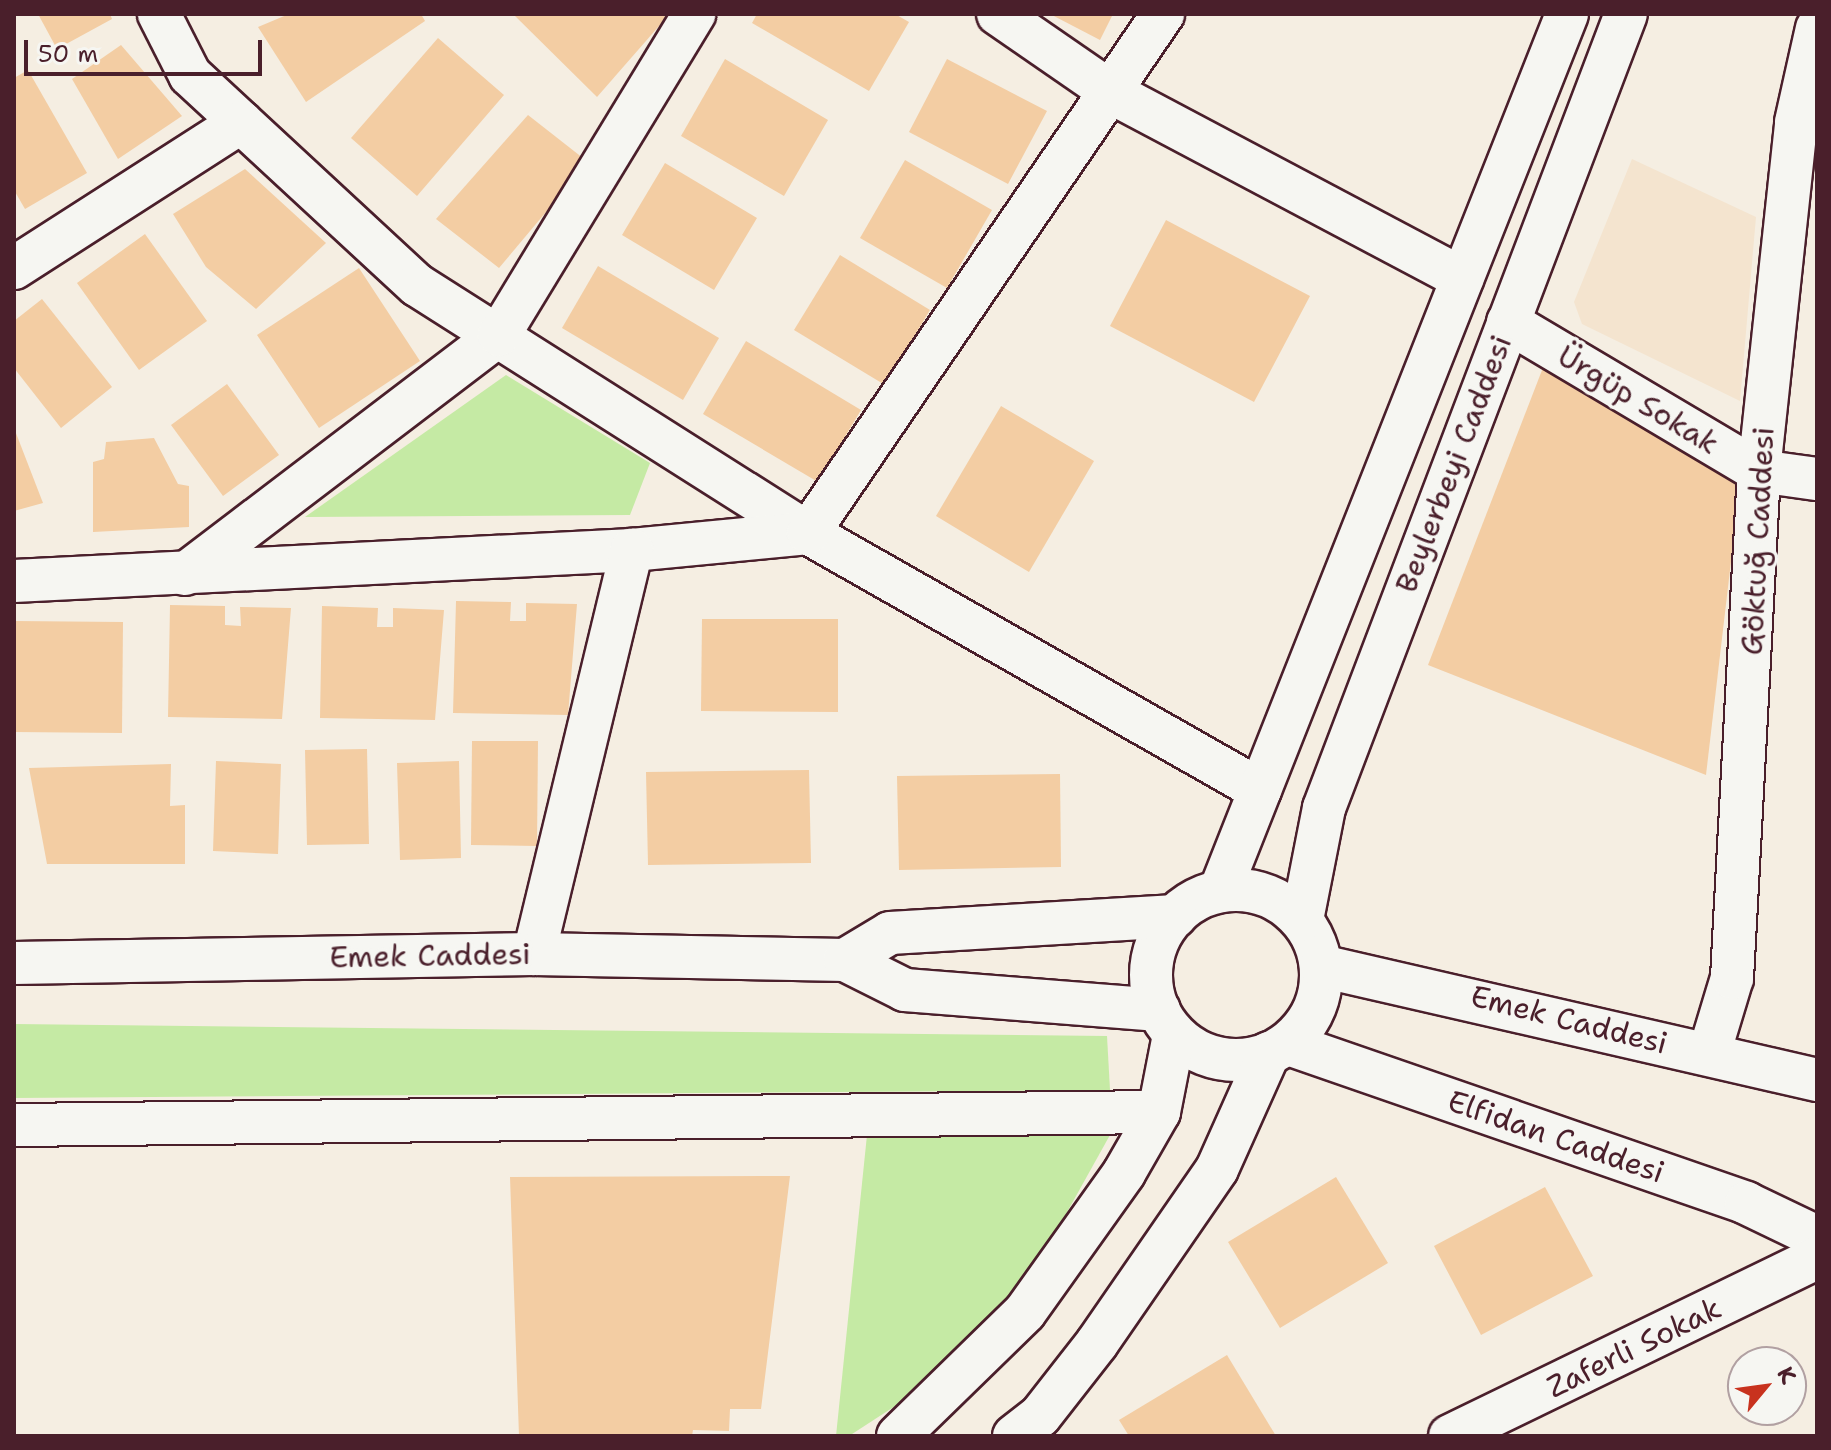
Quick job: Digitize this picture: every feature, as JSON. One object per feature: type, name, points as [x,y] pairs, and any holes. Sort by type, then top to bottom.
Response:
[{"type":"street","points":[[159,14],[190,75],[417,285],[808,533],[1260,790]]},
{"type":"street","points":[[185,574],[499,335],[694,14]]},
{"type":"street","points":[[998,14],[1114,94],[1462,278]]},
{"type":"street","points":[[14,581],[632,550],[808,533],[1114,94],[1163,14]]},
{"type":"street","name":"Beylerbeyi Caddesi","points":[[1220,891],[1567,14]]},
{"type":"street","name":"Beylerbeyi Caddesi","points":[[1302,920],[1324,808],[1626,14]]},
{"type":"street","name":"Göktuğ Caddesi","points":[[1709,1054],[1732,978],[1759,471],[1796,122],[1817,28]]},
{"type":"street","points":[[14,268],[241,122]]},
{"type":"street","name":"Ürgüp Sokak","points":[[1508,322],[1759,471],[1817,479]]},
{"type":"street","points":[[534,954],[632,550]]},
{"type":"street","points":[[845,960],[890,933],[1175,916],[1220,891],[1256,891],[1302,920],[1321,966],[1318,1002],[1280,1049],[1217,1169],[1036,1429]]},
{"type":"street","points":[[898,1436],[1025,1312],[1159,1112],[1166,1022],[1152,956],[1175,916]]},
{"type":"street","name":"Emek Caddesi","points":[[14,963],[534,954],[845,960],[905,990],[1166,1022],[1226,1061],[1280,1049]]},
{"type":"street","name":"Emek Caddesi","points":[[1321,966],[1817,1080]]},
{"type":"street","name":"Elfidan Caddesi","points":[[1280,1049],[1746,1203],[1817,1237]]},
{"type":"street","points":[[14,1125],[1159,1112]]},
{"type":"street","name":"Zaferli Sokak","points":[[1450,1436],[1817,1258]]},
{"type":"shaded area","points":[[1632,159],[1756,217],[1740,401],[1582,324],[1574,302]]},
{"type":"green space","points":[[506,375],[650,463],[630,515],[305,517]]},
{"type":"green space","points":[[14,1024],[1107,1036],[1110,1090],[14,1098]]},
{"type":"green space","points":[[1115,1126],[1027,1284],[929,1384],[849,1436],[836,1436],[867,1135]]},
{"type":"building","points":[[38,14],[110,14],[112,19],[57,49]]},
{"type":"building","points":[[289,14],[421,14],[425,21],[306,102],[258,27]]},
{"type":"building","points":[[513,14],[663,14],[666,18],[597,97]]},
{"type":"building","points":[[757,14],[895,14],[909,22],[869,91],[752,23]]},
{"type":"building","points":[[1050,14],[1113,14],[1100,40]]},
{"type":"building","points":[[438,38],[504,95],[417,196],[351,138]]},
{"type":"building","points":[[121,45],[182,116],[118,159],[72,79]]},
{"type":"building","points":[[725,59],[828,120],[784,196],[681,136]]},
{"type":"building","points":[[947,59],[1047,111],[1008,184],[909,132]]},
{"type":"building","points":[[28,70],[87,173],[25,209],[14,190],[14,78]]},
{"type":"building","points":[[528,115],[588,162],[499,268],[436,219]]},
{"type":"building","points":[[905,160],[992,210],[947,288],[860,238]]},
{"type":"building","points":[[665,163],[757,218],[714,290],[622,235]]},
{"type":"building","points":[[245,169],[326,243],[256,309],[206,267],[173,214]]},
{"type":"building","points":[[1166,220],[1310,296],[1254,402],[1110,326]]},
{"type":"building","points":[[145,234],[207,321],[139,370],[77,283]]},
{"type":"building","points":[[840,255],[930,310],[885,385],[794,330]]},
{"type":"building","points":[[598,266],[719,338],[683,400],[562,328]]},
{"type":"building","points":[[359,268],[420,361],[319,428],[257,335]]},
{"type":"building","points":[[42,299],[112,387],[61,428],[14,368],[14,321]]},
{"type":"building","points":[[746,341],[861,410],[818,482],[703,414]]},
{"type":"building","points":[[1544,365],[1741,476],[1706,775],[1428,665]]},
{"type":"building","points":[[227,384],[279,455],[223,496],[171,425]]},
{"type":"building","points":[[1001,406],[1094,461],[1029,572],[936,516]]},
{"type":"building","points":[[14,428],[43,503],[14,511]]},
{"type":"building","points":[[154,438],[178,484],[189,486],[189,527],[93,532],[93,462],[104,459],[106,442]]},
{"type":"building","points":[[456,601],[511,602],[510,621],[526,621],[526,603],[577,604],[568,715],[453,713]]},
{"type":"building","points":[[170,605],[225,606],[225,625],[241,626],[240,607],[291,608],[282,719],[168,717]]},
{"type":"building","points":[[322,606],[378,608],[377,627],[393,627],[393,608],[444,610],[435,720],[320,718]]},
{"type":"building","points":[[702,619],[838,619],[838,712],[701,711]]},
{"type":"building","points":[[14,621],[123,622],[122,733],[14,732]]},
{"type":"building","points":[[472,741],[538,741],[537,846],[471,845]]},
{"type":"building","points":[[367,749],[369,844],[307,845],[305,750]]},
{"type":"building","points":[[216,761],[281,764],[278,854],[213,851]]},
{"type":"building","points":[[459,761],[461,858],[400,860],[397,763]]},
{"type":"building","points":[[171,764],[170,806],[185,805],[185,864],[47,864],[29,768]]},
{"type":"building","points":[[809,770],[811,863],[648,865],[646,772]]},
{"type":"building","points":[[1060,774],[1061,867],[899,870],[897,776]]},
{"type":"building","points":[[790,1176],[761,1409],[730,1409],[729,1431],[693,1430],[692,1436],[519,1436],[510,1177]]},
{"type":"building","points":[[1336,1177],[1388,1263],[1280,1328],[1228,1242]]},
{"type":"building","points":[[1545,1187],[1593,1276],[1481,1335],[1434,1246]]},
{"type":"building","points":[[1227,1355],[1276,1436],[1129,1436],[1119,1420]]}]
